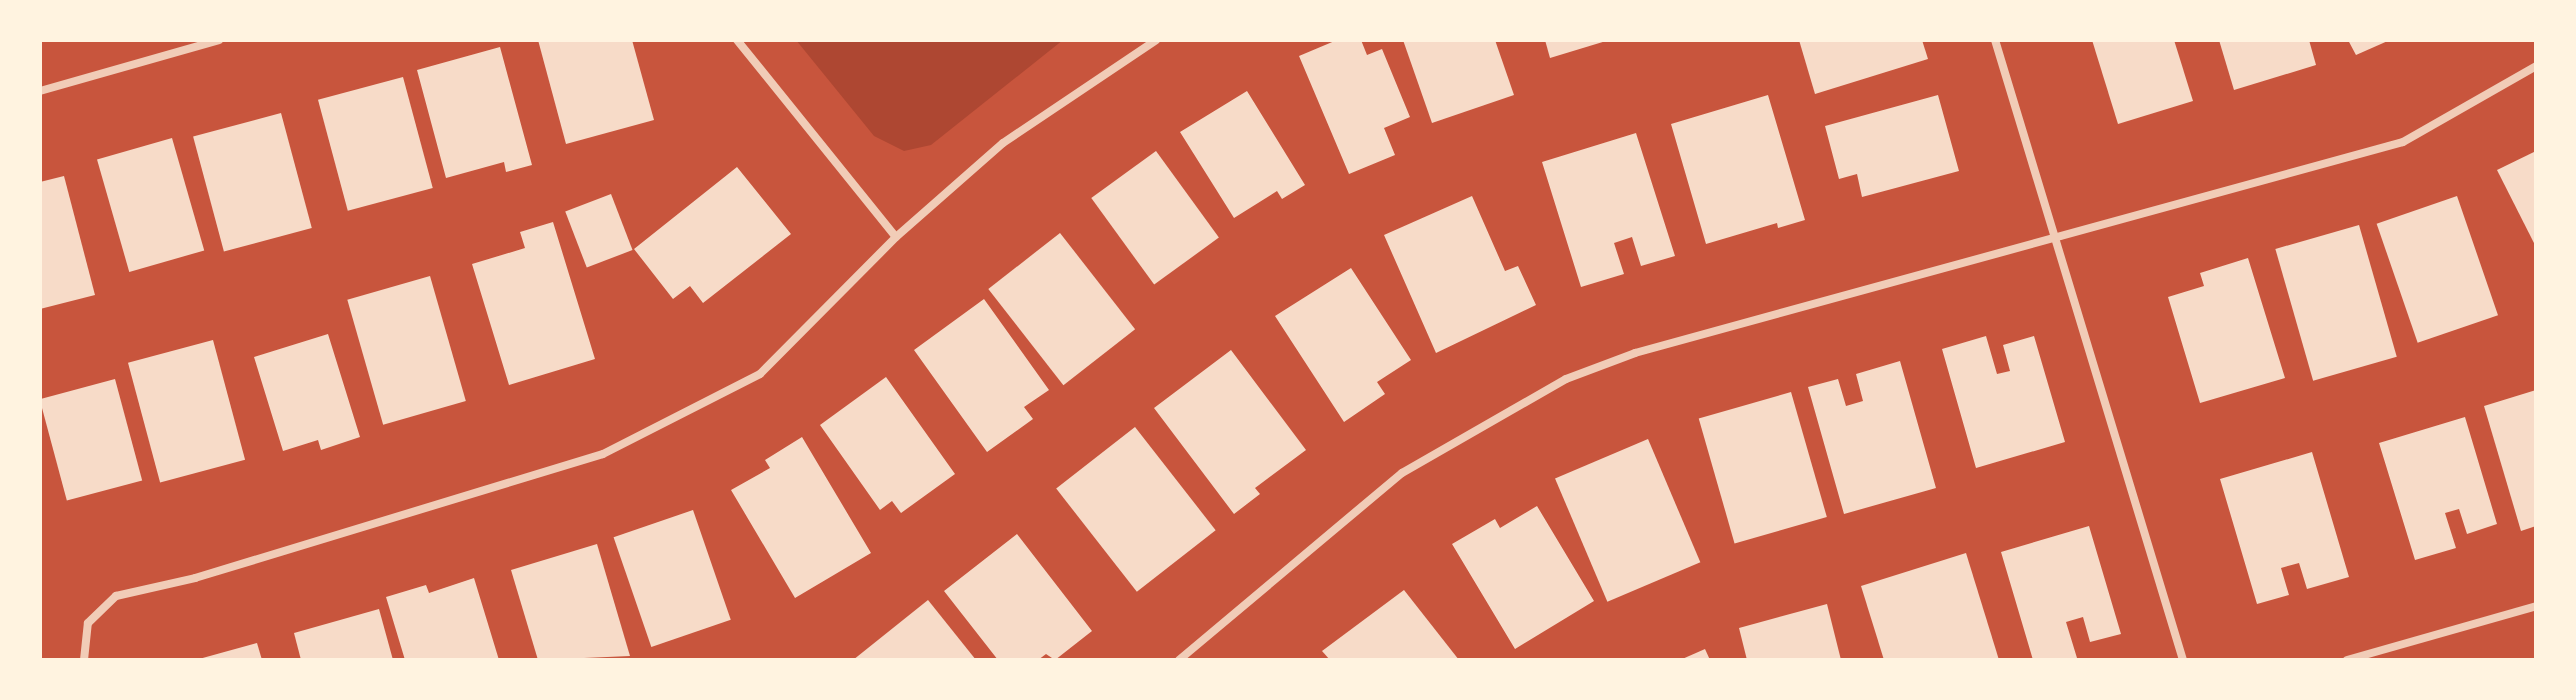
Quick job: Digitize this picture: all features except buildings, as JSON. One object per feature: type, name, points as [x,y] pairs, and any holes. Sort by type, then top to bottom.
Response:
[{"type":"street","points":[[40,91],[219,40]]},
{"type":"street","points":[[737,40],[896,237]]},
{"type":"street","points":[[84,660],[88,623],[116,596],[195,578],[603,454],[760,374],[896,237],[1003,143],[1156,40]]},
{"type":"street","points":[[1995,40],[2183,660]]},
{"type":"street","points":[[1179,660],[1402,473],[1566,379],[1635,353],[2055,234],[2403,142],[2536,66]]},
{"type":"street","points":[[2347,660],[2536,606]]},
{"type":"shaded area","points":[[796,40],[1063,40],[931,145],[904,151],[874,136]]}]
